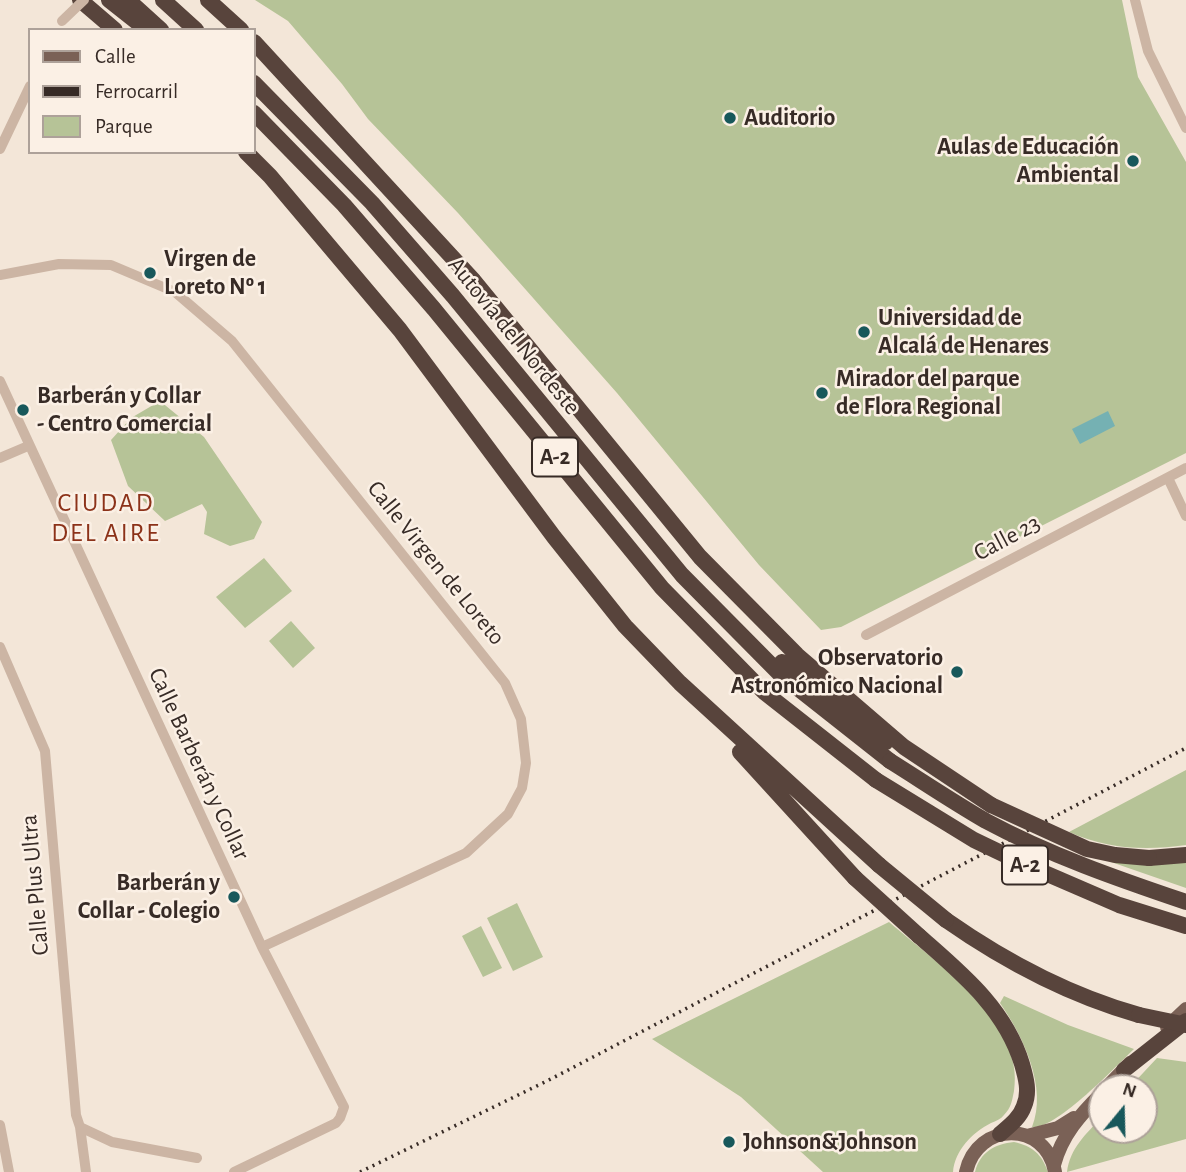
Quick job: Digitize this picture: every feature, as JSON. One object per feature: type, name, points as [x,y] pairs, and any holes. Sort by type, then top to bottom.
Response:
[{"type":"highway","points":[[82,0],[113,28]]},
{"type":"highway","points":[[109,0],[144,28]]},
{"type":"highway","points":[[128,0],[159,28]]},
{"type":"highway","points":[[163,0],[194,28]]},
{"type":"highway","points":[[208,0],[239,28]]},
{"type":"highway","points":[[256,44],[474,281],[700,557],[898,753]]},
{"type":"highway","name":"Autovía del Nordeste","points":[[256,85],[372,203],[453,296],[682,575],[781,675],[898,753]]},
{"type":"highway","name":"A-2","points":[[256,116],[344,205],[434,309],[662,588],[764,692],[876,780],[974,840],[1118,905],[1186,926]]},
{"type":"highway","points":[[248,154],[270,176],[401,330],[655,668],[754,766],[855,878],[977,988],[998,1013],[1016,1044],[1027,1079],[1024,1108],[1014,1123],[1000,1134]]},
{"type":"highway","points":[[682,575],[861,726],[898,753],[991,805],[1087,849],[1149,858],[1186,855]]},
{"type":"highway","points":[[625,626],[680,684],[879,865],[946,920],[990,950],[1051,984],[1139,1015],[1186,1023]]},
{"type":"highway","name":"A-2","points":[[898,753],[987,821],[1047,850],[1186,902]]},
{"type":"highway","points":[[1124,1070],[1186,1023]]},
{"type":"main road","points":[[1120,1074],[1186,1009]]},
{"type":"main road","points":[[1027,1136],[1058,1128],[1088,1106]]},
{"type":"main road","points":[[1055,1168],[1059,1148],[1081,1113]]},
{"type":"main road","points":[[966,1172],[968,1161],[986,1140],[1000,1134],[1013,1133],[1027,1136],[1044,1147],[1055,1168]]},
{"type":"street","points":[[60,25],[82,0]]},
{"type":"street","points":[[1135,0],[1148,51],[1186,128]]},
{"type":"street","points":[[0,149],[28,90]]},
{"type":"street","name":"Calle Virgen de Loreto","points":[[0,275],[59,264],[111,265],[175,292],[185,300],[232,341],[505,683],[521,719],[526,763],[522,788],[508,814],[466,853],[262,947]]},
{"type":"street","name":"Calle Barberán y Collar","points":[[0,381],[262,947],[340,1095],[343,1112],[336,1123],[234,1172]]},
{"type":"street","points":[[0,458],[28,446]]},
{"type":"street","name":"Calle 23","points":[[866,635],[1186,468]]},
{"type":"street","points":[[1168,478],[1186,516]]},
{"type":"street","name":"Calle Plus Ultra","points":[[0,647],[45,751],[76,1115],[86,1172]]},
{"type":"street","points":[[0,1125],[3,1159],[9,1172]]},
{"type":"street","points":[[80,1127],[112,1142],[197,1158]]},
{"type":"green space","name":"Universidad de Alcalá de Henares","points":[[255,0],[1122,0],[1138,77],[1186,162],[1186,453],[841,627],[821,630],[759,565],[617,393],[458,213],[368,119],[288,21]]},
{"type":"green space","points":[[160,401],[204,437],[262,522],[254,539],[230,546],[204,534],[207,512],[202,504],[165,521],[128,486],[111,440],[131,418]]},
{"type":"green space","points":[[264,558],[292,591],[245,628],[216,597]]},
{"type":"green space","points":[[291,621],[315,648],[293,668],[269,641]]},
{"type":"green space","points":[[1186,770],[1186,845],[1126,847],[1098,842],[1069,832]]},
{"type":"green space","points":[[1186,860],[1186,888],[1111,862]]},
{"type":"green space","points":[[517,903],[543,957],[513,971],[487,918]]},
{"type":"green space","points":[[889,922],[973,996],[992,1018],[1006,1042],[1014,1066],[1014,1091],[1008,1110],[966,1143],[957,1156],[953,1172],[823,1172],[741,1097],[652,1039]]},
{"type":"green space","points":[[481,926],[502,968],[483,977],[462,936]]},
{"type":"green space","points":[[1004,996],[1068,1025],[1134,1049],[1108,1074],[1088,1074],[1088,1092],[1055,1119],[1032,1127],[1037,1096],[1031,1063],[1017,1031],[1000,1003]]},
{"type":"green space","points":[[1157,1058],[1186,1062],[1186,1139],[1067,1172],[1071,1156],[1088,1133],[1088,1144],[1158,1144],[1158,1074],[1142,1074]]},
{"type":"green space","points":[[1014,1142],[1036,1152],[1048,1172],[975,1172],[989,1150]]},
{"type":"water","points":[[1108,411],[1115,426],[1080,444],[1072,429]]},
{"type":"railway","points":[[360,1172],[547,1081],[1186,748]]},
{"type":"place","name":"Auditorio","points":[[730,118]]},
{"type":"place","name":"Aulas de Educación Ambiental","points":[[1133,161]]},
{"type":"place","name":"Virgen de Loreto Nº 1","points":[[150,273]]},
{"type":"place","name":"Universidad de Alcalá de Henares","points":[[864,332]]},
{"type":"place","name":"Mirador del parque de Flora Regional","points":[[822,393]]},
{"type":"place","name":"Barberán y Collar - Centro Comercial","points":[[23,410]]},
{"type":"place","name":"Observatorio Astronómico Nacional","points":[[957,672]]},
{"type":"place","name":"Barberán y Collar - Colegio","points":[[234,897]]},
{"type":"place","name":"Johnson&Johnson","points":[[729,1142]]},
{"type":"district","name":"CIUDAD DEL AIRE","points":[[106,518]]}]
